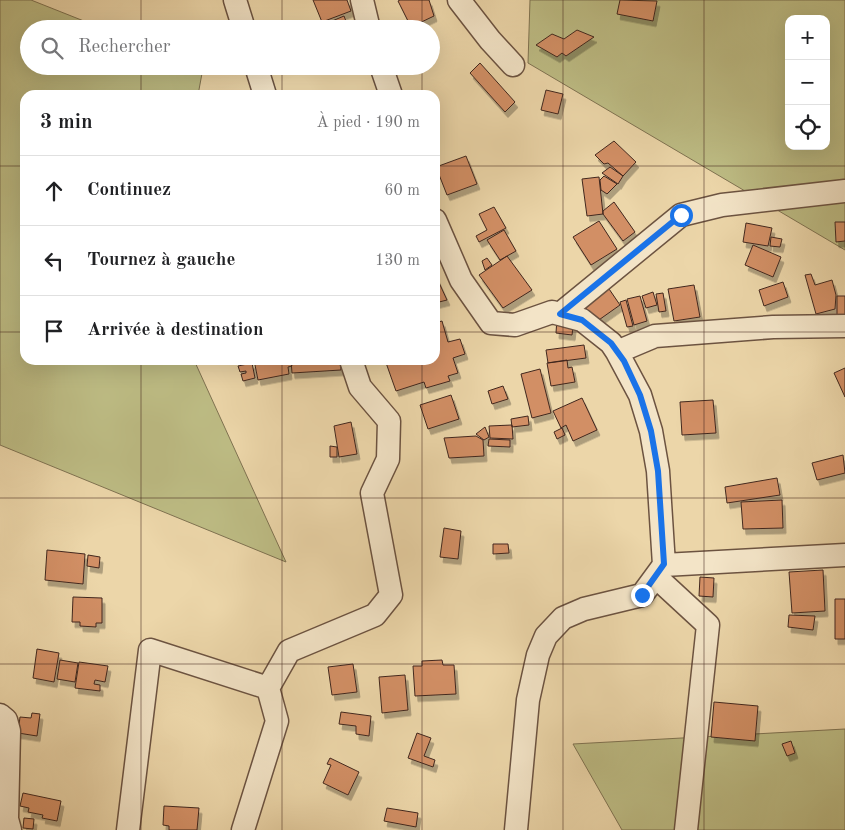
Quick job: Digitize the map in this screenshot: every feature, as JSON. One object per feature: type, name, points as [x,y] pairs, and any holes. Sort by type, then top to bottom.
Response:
[{"type":"street","points":[[235,0],[241,20]]},
{"type":"street","points":[[362,0],[367,20]]},
{"type":"street","points":[[459,0],[490,40],[513,65]]},
{"type":"street","points":[[259,75],[263,90]]},
{"type":"street","points":[[383,75],[389,90]]},
{"type":"street","points":[[560,314],[681,215],[722,204],[845,191]]},
{"type":"street","points":[[440,232],[461,280],[491,323],[515,325],[552,312],[582,320],[611,343],[640,395],[651,431],[658,471],[660,571],[642,595],[584,609],[563,618],[546,636],[538,655],[528,700],[516,830]]},
{"type":"street","points":[[617,352],[655,336],[773,327],[845,326]]},
{"type":"street","points":[[243,830],[277,721],[268,688],[289,651],[375,616],[390,595],[372,493],[388,459],[389,421],[360,387],[353,365]]},
{"type":"street","points":[[660,571],[845,555]]},
{"type":"street","points":[[660,571],[708,625],[686,830]]},
{"type":"street","points":[[128,830],[150,650],[268,688]]},
{"type":"street","points":[[0,715],[6,720],[9,731],[7,819],[10,830]]},
{"type":"shaded area","points":[[0,0],[31,0],[81,20],[20,20],[20,75],[202,75],[199,90],[20,90],[20,365],[196,365],[286,562],[0,445]]},
{"type":"shaded area","points":[[530,0],[845,0],[845,250],[528,63]]},
{"type":"shaded area","points":[[845,729],[845,830],[622,830],[573,744]]},
{"type":"building","points":[[313,0],[347,0],[351,11],[327,20],[321,20]]},
{"type":"building","points":[[429,0],[434,16],[426,20],[408,20],[398,1]]},
{"type":"building","points":[[620,0],[657,1],[653,21],[617,14]]},
{"type":"building","points":[[344,16],[346,20],[334,20]]},
{"type":"building","points":[[577,30],[594,37],[566,56],[562,53],[557,57],[536,45],[552,34],[564,39]]},
{"type":"building","points":[[480,63],[515,102],[505,112],[470,73]]},
{"type":"building","points":[[546,90],[563,94],[558,114],[541,110]]},
{"type":"building","points":[[614,141],[636,162],[623,176],[608,163],[604,164],[595,155]]},
{"type":"building","points":[[466,156],[477,184],[447,195],[440,177],[440,166]]},
{"type":"building","points":[[610,167],[623,176],[618,184],[602,173]]},
{"type":"building","points":[[604,176],[617,184],[607,194],[601,190],[600,180]]},
{"type":"building","points":[[599,177],[603,214],[587,216],[582,179]]},
{"type":"building","points":[[614,202],[635,232],[623,241],[603,214],[603,211]]},
{"type":"building","points":[[494,207],[506,228],[479,242],[476,236],[487,230],[479,214]]},
{"type":"building","points":[[599,221],[617,249],[591,265],[573,237]]},
{"type":"building","points":[[835,222],[845,222],[845,241],[836,242]]},
{"type":"building","points":[[746,223],[772,228],[768,246],[743,242]]},
{"type":"building","points":[[504,230],[516,251],[500,260],[487,240]]},
{"type":"building","points":[[771,237],[782,239],[780,247],[770,246]]},
{"type":"building","points":[[753,245],[781,257],[773,277],[745,265]]},
{"type":"building","points":[[507,256],[532,290],[503,308],[479,275]]},
{"type":"building","points":[[487,258],[492,265],[485,270],[482,261]]},
{"type":"building","points":[[811,274],[815,285],[832,280],[836,295],[835,309],[816,314],[805,275]]},
{"type":"building","points":[[783,282],[788,297],[764,306],[759,290]]},
{"type":"building","points":[[605,283],[620,305],[596,322],[580,300]]},
{"type":"building","points":[[440,285],[447,300],[440,302]]},
{"type":"building","points":[[694,285],[700,317],[674,321],[668,289]]},
{"type":"building","points":[[653,292],[657,305],[646,308],[642,296]]},
{"type":"building","points":[[663,293],[666,311],[659,312],[656,294]]},
{"type":"building","points":[[640,296],[647,321],[634,325],[627,299]]},
{"type":"building","points":[[837,296],[845,296],[845,320],[837,319]]},
{"type":"building","points":[[626,300],[633,326],[627,327],[620,302]]},
{"type":"building","points":[[557,318],[574,319],[572,335],[556,333]]},
{"type":"building","points":[[442,321],[448,342],[460,339],[465,354],[453,358],[458,373],[448,376],[450,381],[426,388],[424,382],[396,391],[387,365],[440,365],[440,322]]},
{"type":"building","points":[[584,345],[586,358],[548,363],[546,350]]},
{"type":"building","points":[[567,360],[568,368],[572,367],[575,382],[551,386],[547,363]]},
{"type":"building","points":[[252,365],[255,378],[243,381],[241,374],[246,373],[246,371],[240,372],[238,366]]},
{"type":"building","points":[[255,365],[292,365],[288,367],[289,374],[258,380]]},
{"type":"building","points":[[291,365],[340,365],[341,370],[292,373]]},
{"type":"building","points":[[845,368],[845,397],[834,373]]},
{"type":"building","points":[[540,369],[551,413],[532,418],[521,374]]},
{"type":"building","points":[[503,386],[508,399],[492,404],[488,391]]},
{"type":"building","points":[[451,395],[459,419],[428,429],[420,405]]},
{"type":"building","points":[[582,398],[597,430],[573,441],[566,425],[561,428],[553,411]]},
{"type":"building","points":[[713,400],[716,433],[682,435],[680,402]]},
{"type":"building","points":[[528,416],[529,425],[512,427],[511,419]]},
{"type":"building","points":[[351,422],[357,454],[339,457],[334,426]]},
{"type":"building","points":[[512,425],[513,439],[490,438],[489,426]]},
{"type":"building","points":[[485,427],[489,437],[484,440],[476,434]]},
{"type":"building","points":[[562,428],[565,435],[557,439],[554,432]]},
{"type":"building","points":[[476,436],[483,440],[484,456],[449,458],[444,438]]},
{"type":"building","points":[[489,439],[510,440],[510,447],[488,446]]},
{"type":"building","points":[[330,446],[337,447],[337,457],[330,457]]},
{"type":"building","points":[[843,455],[845,473],[817,480],[812,463]]},
{"type":"building","points":[[777,478],[780,495],[727,503],[725,487]]},
{"type":"building","points":[[782,500],[783,528],[743,529],[741,502]]},
{"type":"building","points":[[444,528],[461,531],[458,559],[440,557]]},
{"type":"building","points":[[493,544],[508,544],[509,553],[493,554]]},
{"type":"building","points":[[47,550],[85,554],[83,584],[45,580]]},
{"type":"building","points":[[88,555],[100,557],[99,568],[87,566]]},
{"type":"building","points":[[823,570],[825,611],[792,613],[789,572]]},
{"type":"building","points":[[700,577],[714,578],[713,597],[699,596]]},
{"type":"building","points":[[73,597],[102,598],[102,623],[96,623],[96,627],[80,626],[80,622],[72,622]]},
{"type":"building","points":[[835,599],[845,599],[845,639],[835,639]]},
{"type":"building","points":[[789,615],[815,616],[813,630],[788,627]]},
{"type":"building","points":[[37,649],[59,653],[54,682],[33,678]]},
{"type":"building","points":[[60,660],[78,663],[75,682],[57,679]]},
{"type":"building","points":[[442,660],[443,665],[454,665],[456,694],[415,696],[413,666],[422,666],[422,661]]},
{"type":"building","points":[[79,662],[108,666],[105,682],[95,680],[94,684],[100,685],[100,691],[75,688]]},
{"type":"building","points":[[353,664],[357,692],[332,695],[328,667]]},
{"type":"building","points":[[405,675],[408,710],[382,713],[379,677]]},
{"type":"building","points":[[714,702],[758,706],[755,741],[711,737]]},
{"type":"building","points":[[341,712],[371,716],[369,736],[356,734],[356,726],[339,724]]},
{"type":"building","points":[[32,713],[40,714],[37,736],[18,733],[20,717],[31,718]]},
{"type":"building","points":[[417,733],[431,738],[424,756],[435,760],[433,767],[408,758]]},
{"type":"building","points":[[791,741],[795,753],[787,756],[782,744]]},
{"type":"building","points":[[330,758],[359,772],[348,795],[323,783],[331,765],[327,764]]},
{"type":"building","points":[[23,793],[61,801],[57,821],[42,818],[43,815],[28,812],[29,808],[20,806]]},
{"type":"building","points":[[164,806],[199,808],[197,830],[169,830],[169,826],[163,825]]},
{"type":"building","points":[[387,808],[418,813],[416,827],[384,821]]},
{"type":"building","points":[[24,818],[34,819],[33,829],[23,828]]},
{"type":"route","points":[[642,595],[664,564],[658,471],[651,431],[640,395],[624,361],[611,343],[582,320],[560,314],[681,215]]}]
